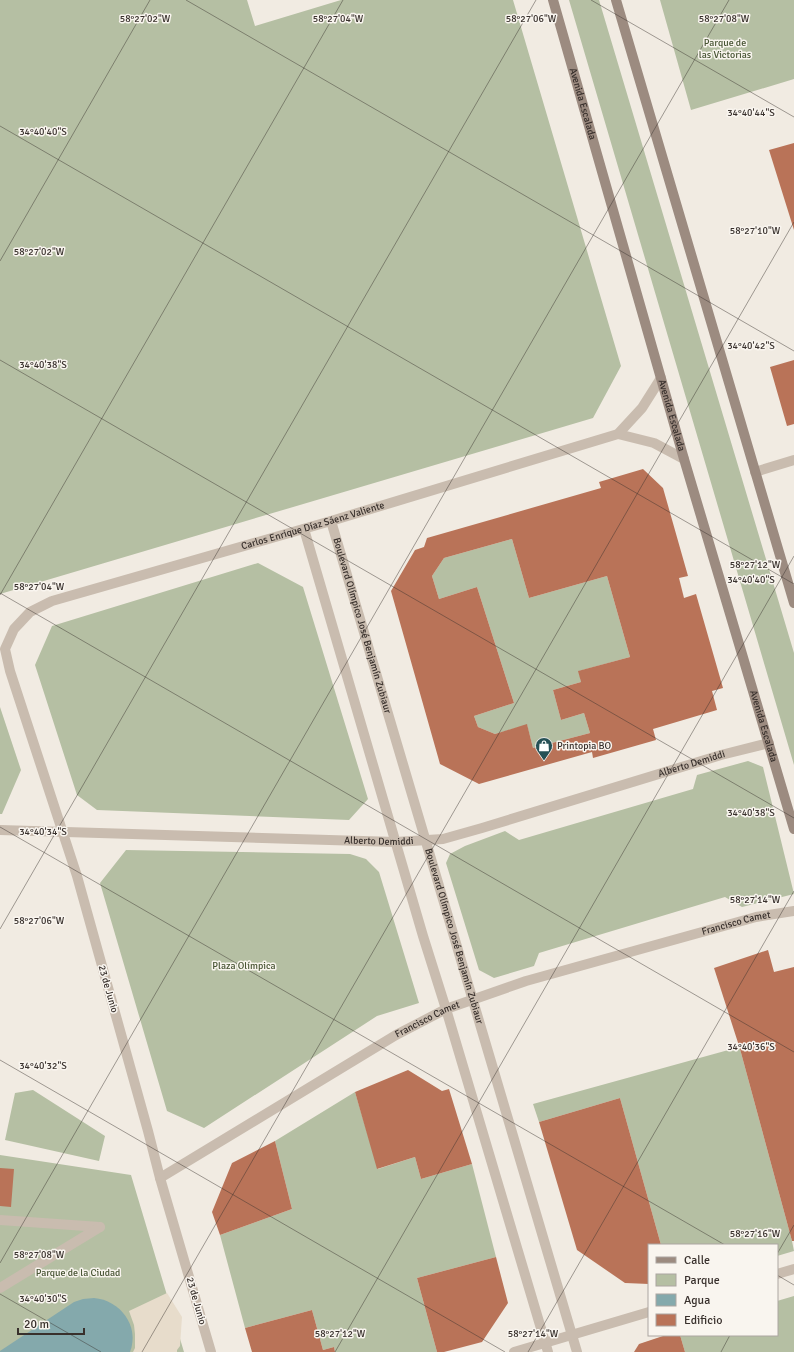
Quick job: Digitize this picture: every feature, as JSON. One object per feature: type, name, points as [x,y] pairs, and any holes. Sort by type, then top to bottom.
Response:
[{"type":"main road","name":"Avenida Escalada","points":[[553,0],[684,459],[794,829]]},
{"type":"main road","points":[[616,0],[794,602]]},
{"type":"street","points":[[661,378],[642,408],[618,434],[654,443],[684,459]]},
{"type":"street","name":"Carlos Enrique Díaz Sáenz Valiente","points":[[14,629],[30,612],[52,601],[304,529],[618,434]]},
{"type":"street","points":[[755,472],[794,460]]},
{"type":"street","name":"Boulevard Olímpico José Benjamín Zubiaur","points":[[331,521],[577,1352]]},
{"type":"street","points":[[304,529],[423,936],[546,1347]]},
{"type":"street","name":"23 de Junio","points":[[14,629],[4,649],[77,876],[160,1178],[211,1352]]},
{"type":"street","name":"Alberto Demiddi","points":[[0,830],[396,842],[443,839],[721,755],[768,743]]},
{"type":"street","name":"Francisco Camet","points":[[160,1178],[396,1035],[446,1009],[526,982],[756,917],[794,911]]},
{"type":"street","points":[[0,1220],[100,1227],[0,1288]]},
{"type":"street","points":[[778,1274],[794,1269]]},
{"type":"street","points":[[514,1352],[546,1347],[572,1335],[648,1312]]},
{"type":"green space","points":[[0,0],[247,0],[255,26],[341,0],[513,0],[621,366],[593,418],[0,594]]},
{"type":"green space","points":[[569,0],[599,0],[794,653],[794,765]]},
{"type":"green space","name":"Parque de las Victorias","points":[[660,0],[794,0],[794,79],[691,110]]},
{"type":"green space","points":[[512,539],[529,598],[607,576],[630,657],[579,671],[581,682],[553,690],[561,720],[584,713],[590,733],[533,748],[527,725],[495,734],[478,727],[474,716],[514,703],[477,587],[439,599],[432,576],[444,558]]},
{"type":"green space","points":[[258,563],[303,587],[368,799],[349,820],[97,810],[77,795],[35,665],[52,626]]},
{"type":"green space","points":[[0,707],[21,770],[2,814],[0,814]]},
{"type":"green space","points":[[748,761],[763,767],[794,894],[742,907],[725,897],[539,953],[534,966],[494,978],[479,970],[446,863],[450,854],[465,846],[505,831],[519,840],[693,789],[697,775]]},
{"type":"green space","name":"Plaza Olímpica","points":[[126,850],[350,854],[366,859],[379,872],[419,1003],[377,1016],[204,1128],[167,1111],[100,883]]},
{"type":"green space","points":[[732,1049],[740,1049],[794,1251],[778,1256],[778,1244],[661,1244],[620,1098],[539,1122],[533,1104]]},
{"type":"green space","points":[[33,1090],[105,1136],[99,1161],[5,1140],[15,1093]]},
{"type":"green space","points":[[355,1092],[378,1169],[415,1157],[421,1179],[472,1164],[496,1257],[417,1278],[437,1352],[335,1352],[334,1347],[323,1350],[312,1310],[245,1328],[220,1235],[292,1209],[275,1141]]},
{"type":"green space","name":"Parque de la Ciudad","points":[[0,1155],[131,1175],[184,1352],[0,1352]]},
{"type":"green space","points":[[794,1296],[794,1352],[685,1352],[680,1336],[778,1336],[778,1301]]},
{"type":"shaded area","points":[[167,1293],[182,1317],[180,1346],[177,1352],[133,1352],[135,1348],[135,1334],[134,1325],[129,1311]]},
{"type":"water","points":[[94,1298],[112,1304],[126,1316],[132,1333],[130,1352],[0,1352],[74,1302]]},
{"type":"building","points":[[794,143],[794,230],[769,150]]},
{"type":"building","points":[[794,360],[794,424],[787,426],[770,367]]},
{"type":"building","points":[[643,469],[663,488],[688,576],[679,578],[684,598],[696,594],[723,688],[712,691],[717,710],[653,729],[656,740],[593,758],[592,752],[479,784],[440,764],[391,591],[415,550],[424,547],[427,538],[601,488],[599,482]],"holes":[[[512,539],[529,598],[607,576],[630,657],[578,671],[581,682],[553,690],[561,720],[584,713],[590,733],[533,748],[527,724],[495,734],[478,727],[474,716],[514,703],[477,587],[439,599],[432,576],[444,558]]]},
{"type":"building","points":[[768,950],[774,972],[794,967],[794,1241],[792,1241],[740,1049],[714,968]]},
{"type":"building","points":[[408,1070],[442,1091],[449,1089],[472,1164],[421,1179],[415,1157],[377,1169],[355,1092]]},
{"type":"building","points":[[620,1098],[661,1244],[648,1244],[648,1284],[625,1283],[577,1250],[539,1122]]},
{"type":"building","points":[[275,1141],[292,1209],[220,1235],[212,1212],[232,1163]]},
{"type":"building","points":[[0,1168],[14,1169],[11,1207],[0,1206]]},
{"type":"building","points":[[496,1257],[508,1303],[482,1342],[444,1352],[437,1352],[417,1278]]},
{"type":"building","points":[[312,1310],[323,1350],[334,1347],[335,1352],[252,1352],[245,1328]]},
{"type":"building","points":[[663,1336],[680,1336],[685,1352],[634,1352],[639,1344]]},
{"type":"place","name":"Printopia BO","points":[[544,761]]}]
